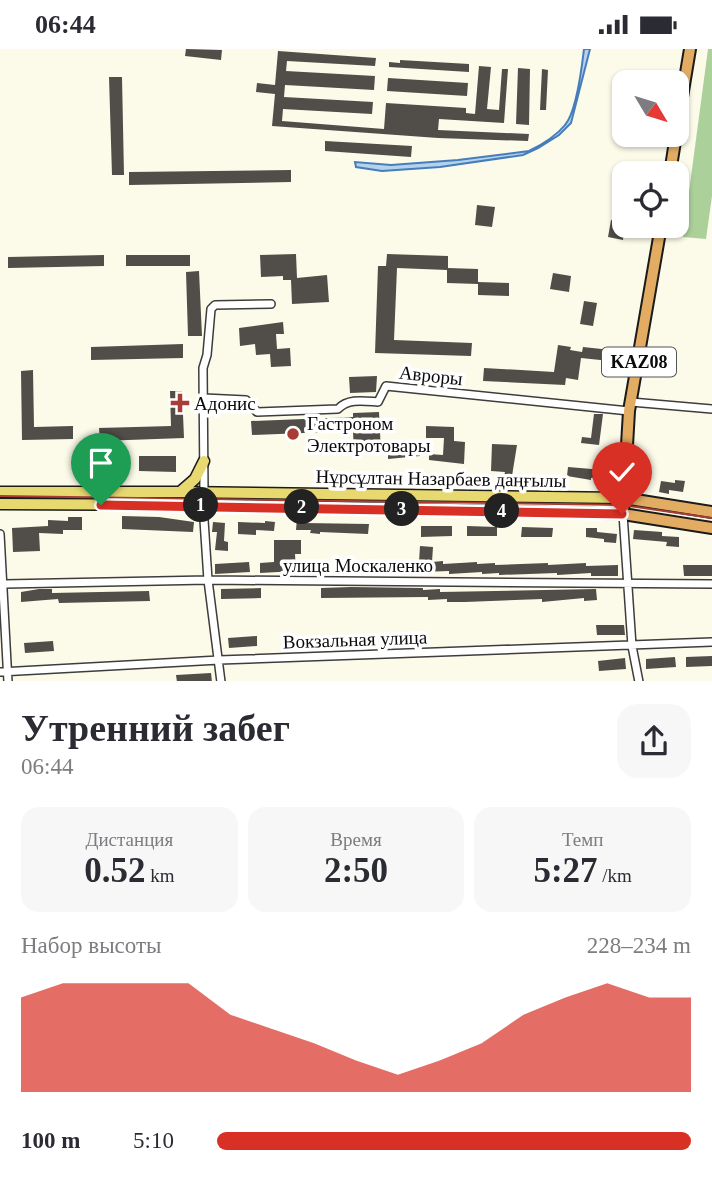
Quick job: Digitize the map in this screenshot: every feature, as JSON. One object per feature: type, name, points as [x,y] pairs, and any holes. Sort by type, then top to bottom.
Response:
[{"type":"highway","points":[[686,70],[690,49]]},
{"type":"highway","name":"KAZ08","points":[[622,514],[630,406],[659,238]]},
{"type":"highway","name":"Нұрсұлтан Назарбаев даңғылы","points":[[623,498],[712,512]]},
{"type":"highway","name":"Нұрсұлтан Назарбаев даңғылы","points":[[622,514],[712,528]]},
{"type":"main road","points":[[180,492],[195,479],[204,461]]},
{"type":"main road","name":"Нұрсұлтан Назарбаев даңғылы","points":[[0,492],[623,498]]},
{"type":"main road","points":[[203,505],[204,493]]},
{"type":"main road","name":"Нұрсұлтан Назарбаев даңғылы","points":[[0,504],[203,505],[622,514]]},
{"type":"street","points":[[204,493],[203,368],[212,306],[271,304]]},
{"type":"street","name":"Авроры","points":[[204,398],[246,400],[257,412],[338,409],[350,401],[378,402],[386,386],[630,406],[712,408]]},
{"type":"street","points":[[203,505],[208,580],[221,681]]},
{"type":"street","points":[[622,514],[632,646],[639,681]]},
{"type":"street","points":[[0,534],[5,584],[4,672],[8,681]]},
{"type":"street","name":"улица Москаленко","points":[[5,584],[208,580],[712,584]]},
{"type":"street","name":"Вокзальная улица","points":[[4,672],[219,660],[712,642]]},
{"type":"green space","points":[[708,49],[712,49],[712,196],[706,239],[689,238],[689,192]]},
{"type":"water","points":[[584,49],[590,49],[571,123],[559,135],[538,148],[523,155],[440,167],[382,171],[356,167],[355,162],[391,165],[529,151],[562,129],[569,118],[578,88]]},
{"type":"building","points":[[186,49],[222,50],[221,60],[185,56]]},
{"type":"building","points":[[278,51],[376,58],[375,66],[287,61],[286,71],[375,76],[374,90],[285,85],[284,97],[373,102],[372,114],[283,109],[282,121],[384,129],[386,103],[466,108],[466,113],[475,114],[479,66],[491,67],[487,109],[499,110],[502,69],[508,69],[504,123],[439,119],[438,130],[529,134],[528,141],[438,138],[272,126],[275,94],[256,92],[257,83],[275,85]]},
{"type":"building","points":[[400,60],[469,64],[469,72],[389,67],[389,62],[400,63]]},
{"type":"building","points":[[518,68],[530,69],[529,125],[516,124]]},
{"type":"building","points":[[542,69],[548,70],[546,110],[540,110]]},
{"type":"building","points":[[109,77],[122,77],[124,175],[112,175]]},
{"type":"building","points":[[388,78],[468,83],[467,96],[387,91]]},
{"type":"building","points":[[325,141],[412,146],[411,157],[325,151]]},
{"type":"building","points":[[291,170],[291,182],[129,185],[129,172]]},
{"type":"building","points":[[477,205],[495,207],[492,227],[475,225]]},
{"type":"building","points":[[611,220],[612,238],[608,237]]},
{"type":"building","points":[[296,254],[297,278],[327,275],[329,302],[292,304],[291,280],[283,280],[283,276],[261,277],[260,255]]},
{"type":"building","points":[[387,254],[448,256],[448,268],[478,269],[478,284],[447,283],[447,270],[397,268],[394,340],[472,343],[471,356],[375,353],[378,266],[386,266]]},
{"type":"building","points":[[104,255],[104,266],[8,268],[8,257]]},
{"type":"building","points":[[126,255],[190,255],[190,266],[126,266]]},
{"type":"building","points":[[199,271],[202,336],[188,336],[186,272]]},
{"type":"building","points":[[553,273],[571,276],[569,292],[550,289]]},
{"type":"building","points":[[478,282],[509,283],[509,296],[478,295]]},
{"type":"building","points":[[584,301],[597,303],[593,326],[580,324]]},
{"type":"building","points":[[283,322],[284,334],[276,334],[277,349],[290,348],[291,366],[271,367],[270,354],[256,355],[255,344],[240,346],[239,328]]},
{"type":"building","points":[[183,344],[183,358],[91,360],[91,347]]},
{"type":"building","points":[[558,345],[582,352],[583,347],[611,350],[610,361],[581,358],[578,380],[566,378],[565,385],[483,381],[484,368],[554,372]]},
{"type":"building","points":[[33,370],[34,427],[73,426],[73,439],[22,440],[21,371]]},
{"type":"building","points":[[377,376],[376,392],[350,393],[349,377]]},
{"type":"building","points":[[170,391],[182,391],[184,438],[100,441],[99,428],[171,426]]},
{"type":"building","points":[[379,412],[381,452],[354,454],[353,431],[252,435],[251,421],[353,417],[353,413]]},
{"type":"building","points":[[594,414],[603,414],[599,445],[581,443],[582,437],[591,438]]},
{"type":"building","points":[[426,426],[454,427],[454,441],[465,442],[464,464],[429,460],[429,454],[443,455],[444,438],[426,438]]},
{"type":"building","points":[[492,444],[517,445],[512,476],[504,476],[505,472],[491,471]]},
{"type":"building","points":[[419,446],[420,456],[388,459],[388,449]]},
{"type":"building","points":[[139,456],[176,456],[176,472],[139,471]]},
{"type":"building","points":[[568,467],[616,471],[615,480],[567,476]]},
{"type":"building","points":[[675,480],[685,481],[683,492],[659,492],[661,481],[675,483]]},
{"type":"building","points":[[122,516],[194,522],[193,532],[122,529]]},
{"type":"building","points":[[68,517],[82,517],[82,530],[63,530],[63,534],[39,533],[40,551],[13,552],[12,528],[48,526],[48,520],[68,521]]},
{"type":"building","points":[[297,518],[303,519],[303,523],[369,524],[368,534],[320,534],[310,533],[311,530],[296,530]]},
{"type":"building","points":[[213,522],[225,523],[224,541],[228,542],[228,551],[215,550],[217,532],[212,532]]},
{"type":"building","points":[[238,522],[275,522],[274,531],[256,530],[256,535],[238,534]]},
{"type":"building","points":[[421,526],[452,526],[452,536],[421,537]]},
{"type":"building","points":[[467,526],[497,527],[497,536],[467,536]]},
{"type":"building","points":[[522,527],[553,528],[552,537],[521,537]]},
{"type":"building","points":[[586,528],[617,534],[616,543],[586,537]]},
{"type":"building","points":[[634,530],[662,532],[662,536],[679,537],[679,547],[666,546],[667,542],[633,539]]},
{"type":"building","points":[[274,540],[301,540],[301,554],[295,554],[296,571],[260,573],[260,563],[274,562]]},
{"type":"building","points":[[420,546],[433,547],[432,562],[443,561],[443,564],[477,562],[495,565],[618,565],[618,576],[591,576],[591,573],[499,575],[482,572],[449,574],[449,571],[336,572],[335,562],[419,562]]},
{"type":"building","points":[[249,562],[250,572],[215,574],[215,564]]},
{"type":"building","points":[[683,565],[712,565],[712,576],[684,576]]},
{"type":"building","points":[[261,588],[261,598],[221,599],[221,589]]},
{"type":"building","points":[[321,588],[423,588],[440,589],[440,592],[596,589],[597,600],[584,601],[584,598],[542,602],[542,599],[447,602],[447,599],[428,600],[428,597],[321,598]]},
{"type":"building","points":[[52,589],[52,593],[149,591],[150,601],[59,603],[58,599],[21,602],[21,592]]},
{"type":"building","points":[[596,625],[624,625],[625,635],[597,635]]},
{"type":"building","points":[[257,636],[257,646],[229,648],[228,638]]},
{"type":"building","points":[[53,641],[54,651],[25,653],[24,643]]},
{"type":"building","points":[[712,656],[712,666],[686,667],[686,657]]},
{"type":"building","points":[[675,657],[676,667],[646,669],[646,659]]},
{"type":"building","points":[[625,658],[626,669],[599,671],[598,661]]},
{"type":"building","points":[[211,673],[212,681],[177,681],[176,675]]},
{"type":"tram line","points":[[0,496],[623,505],[712,518]]},
{"type":"place","name":"Адонис","points":[[180,403]]},
{"type":"place","name":"Гастроном Электротовары","points":[[293,434]]},
{"type":"route","points":[[101,505],[622,514]]}]
